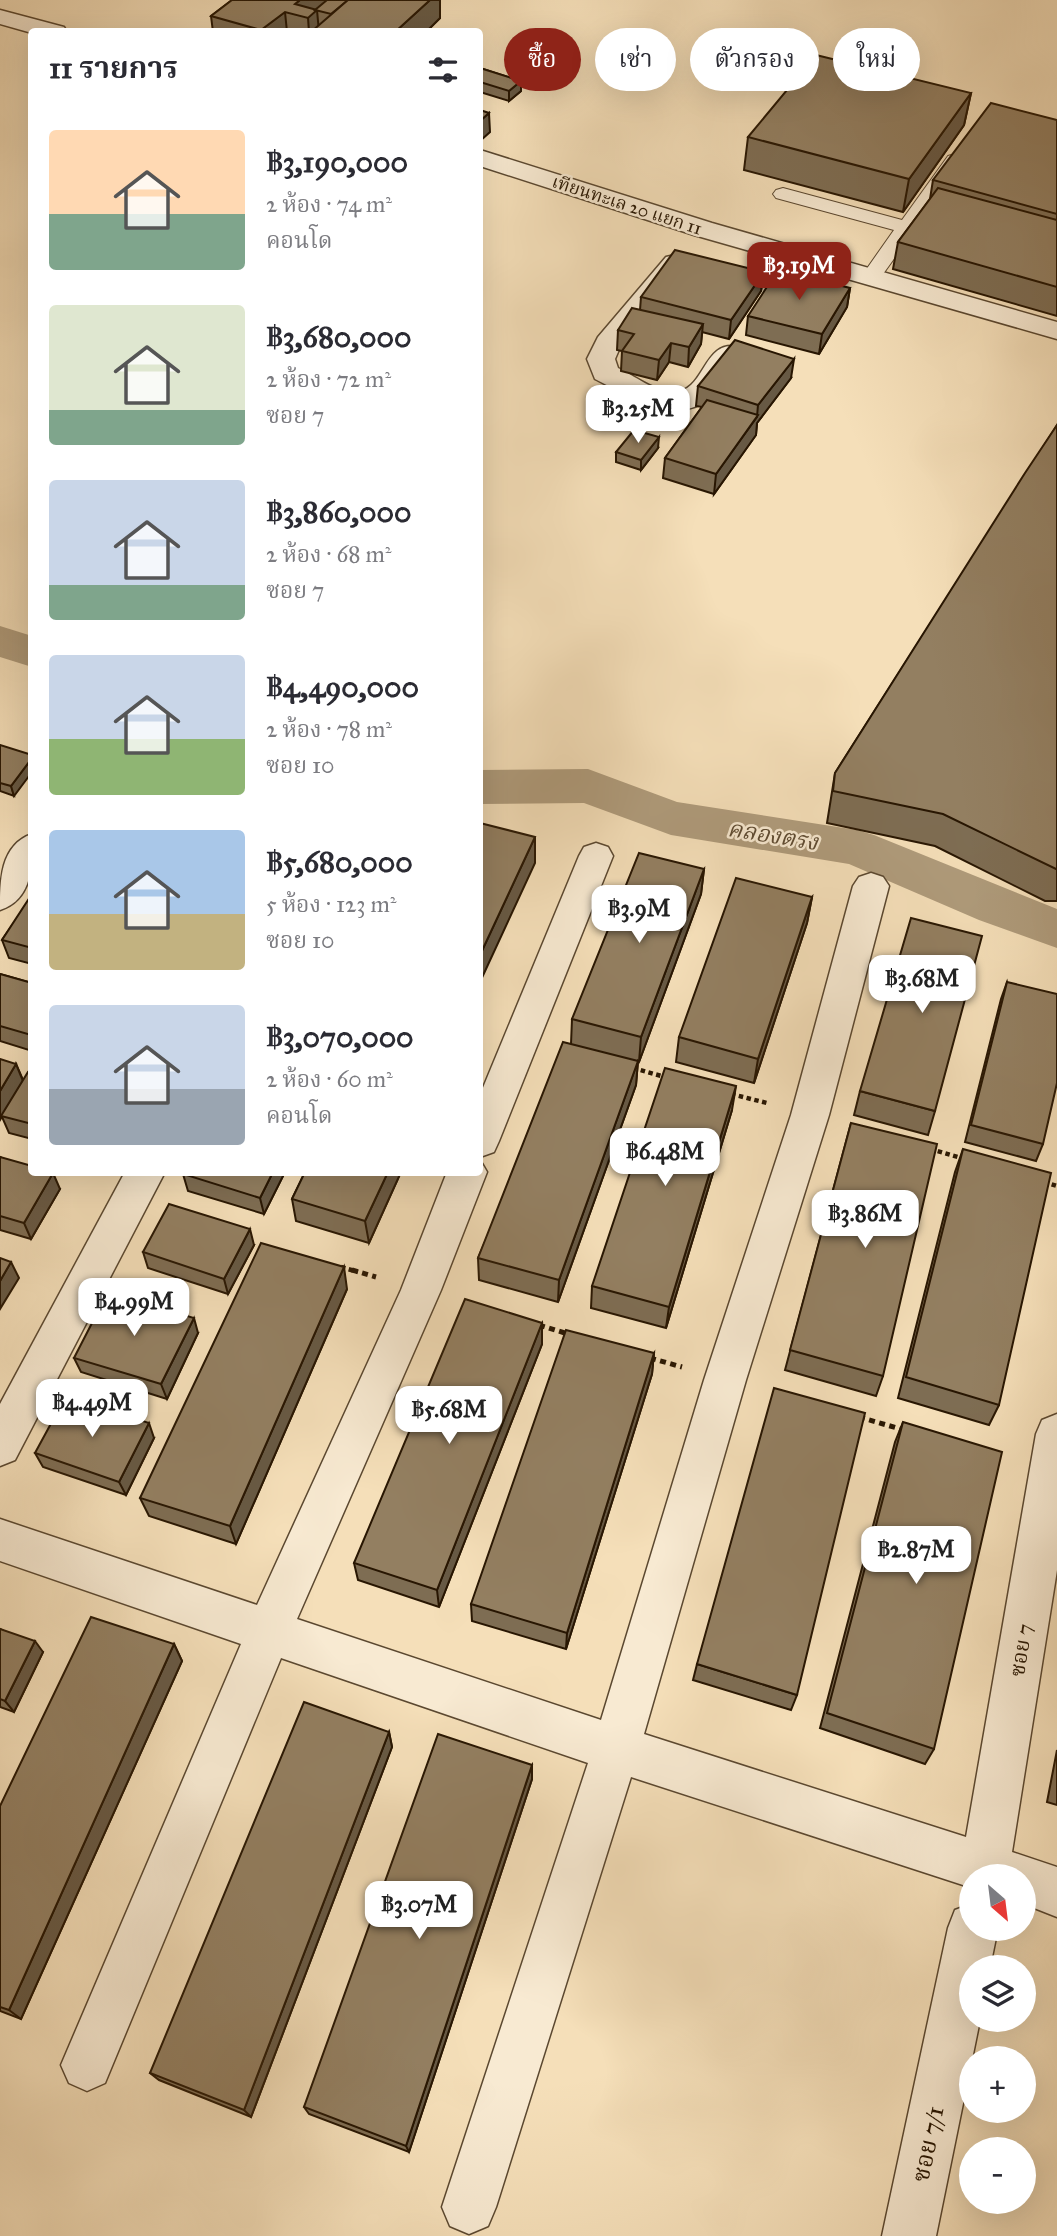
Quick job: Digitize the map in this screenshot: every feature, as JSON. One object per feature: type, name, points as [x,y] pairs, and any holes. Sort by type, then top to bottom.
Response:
[{"type":"street","points":[[0,17],[41,28]]},
{"type":"street","name":"เทียนทะเล 20 แยก 11","points":[[483,159],[703,229],[1057,331]]},
{"type":"street","points":[[703,229],[608,343],[601,359],[606,373],[665,400],[682,400],[698,393],[730,351]]},
{"type":"street","points":[[0,896],[28,853]]},
{"type":"street","points":[[483,1134],[596,856]]},
{"type":"street","points":[[469,2207],[615,1749],[725,1380],[810,1115],[870,886]]},
{"type":"street","points":[[0,1446],[144,1176]]},
{"type":"street","points":[[88,2065],[268,1633],[421,1290],[465,1176]]},
{"type":"street","name":"ซอย 7","points":[[1002,1864],[1057,1434]]},
{"type":"street","points":[[0,1540],[268,1633],[967,1864]]},
{"type":"street","points":[[1036,1886],[1057,1892]]},
{"type":"street","name":"ซอย 7/1","points":[[909,2236],[970,1941]]},
{"type":"lane","points":[[871,277],[968,142]]},
{"type":"lane","points":[[783,194],[906,228]]},
{"type":"path","points":[[340,1267],[421,1290]]},
{"type":"path","points":[[526,1321],[579,1337]]},
{"type":"path","points":[[645,1356],[725,1380]]},
{"type":"path","points":[[855,1416],[907,1431]]},
{"type":"building","points":[[232,0],[300,0],[295,4],[317,10],[308,18],[285,12],[264,28],[254,28],[211,16]]},
{"type":"building","points":[[327,0],[348,0],[331,14],[315,10]]},
{"type":"building","points":[[348,0],[430,0],[399,28],[316,28]]},
{"type":"building","points":[[819,56],[833,59],[833,91],[920,91],[920,80],[971,93],[909,179],[748,137],[786,91],[819,91]]},
{"type":"building","points":[[483,69],[504,76],[504,89],[483,83]]},
{"type":"building","points":[[991,103],[1057,120],[1057,214],[933,180]]},
{"type":"building","points":[[938,188],[1057,220],[1057,287],[898,242]]},
{"type":"building","points":[[675,250],[764,272],[731,320],[641,297]]},
{"type":"building","points":[[778,270],[850,288],[822,334],[748,316]]},
{"type":"building","points":[[632,308],[703,324],[689,347],[671,343],[659,360],[622,351],[634,334],[618,330]]},
{"type":"building","points":[[735,340],[794,359],[758,405],[698,386]]},
{"type":"building","points":[[707,400],[758,415],[716,474],[665,458]]},
{"type":"building","points":[[1057,425],[1056,869],[943,814],[833,791],[835,773]]},
{"type":"building","points":[[634,430],[659,437],[641,460],[616,452]]},
{"type":"building","points":[[0,745],[28,754],[28,763],[11,786],[0,783]]},
{"type":"building","points":[[483,824],[535,837],[483,949]]},
{"type":"building","points":[[639,853],[704,869],[641,1037],[572,1019]]},
{"type":"building","points":[[736,878],[812,897],[758,1059],[679,1037]]},
{"type":"building","points":[[28,900],[28,947],[2,940]]},
{"type":"building","points":[[911,918],[982,936],[935,1111],[860,1091]]},
{"type":"building","points":[[0,974],[28,982],[28,1034],[0,1026]]},
{"type":"building","points":[[1007,982],[1057,994],[1057,1083],[1043,1144],[971,1125]]},
{"type":"building","points":[[563,1042],[638,1061],[559,1280],[478,1258]]},
{"type":"building","points":[[0,1059],[16,1064],[0,1091]]},
{"type":"building","points":[[665,1068],[736,1086],[669,1307],[592,1286]]},
{"type":"building","points":[[28,1072],[28,1123],[1,1116]]},
{"type":"building","points":[[851,1123],[937,1144],[883,1376],[790,1350]]},
{"type":"building","points":[[963,1149],[1051,1173],[999,1405],[906,1377]]},
{"type":"building","points":[[0,1157],[28,1165],[28,1176],[51,1176],[24,1223],[0,1216]]},
{"type":"building","points":[[189,1176],[271,1176],[260,1198]]},
{"type":"building","points":[[303,1176],[386,1176],[365,1221],[292,1199]]},
{"type":"building","points":[[169,1204],[250,1229],[224,1279],[143,1252]]},
{"type":"building","points":[[261,1243],[344,1267],[230,1526],[140,1498]]},
{"type":"building","points":[[0,1258],[11,1262],[0,1281]]},
{"type":"building","points":[[108,1292],[194,1318],[161,1384],[74,1358]]},
{"type":"building","points":[[465,1299],[542,1323],[437,1590],[354,1563]]},
{"type":"building","points":[[566,1330],[654,1353],[567,1633],[471,1604]]},
{"type":"building","points":[[774,1388],[865,1413],[797,1695],[697,1664]]},
{"type":"building","points":[[66,1396],[149,1423],[119,1482],[35,1453]]},
{"type":"building","points":[[903,1422],[1002,1452],[934,1749],[827,1713]]},
{"type":"building","points":[[91,1617],[174,1644],[9,2010],[0,2007],[0,1806]]},
{"type":"building","points":[[0,1629],[35,1641],[5,1701],[0,1699]]},
{"type":"building","points":[[304,1702],[389,1732],[244,2110],[150,2073]]},
{"type":"building","points":[[438,1734],[532,1765],[406,2146],[304,2107]]},
{"type":"waterway","name":"คลองตรง","points":[[0,641],[28,651]]},
{"type":"waterway","name":"คลองตรง","points":[[483,787],[588,786],[671,818],[857,848],[996,907],[1057,929]]}]
